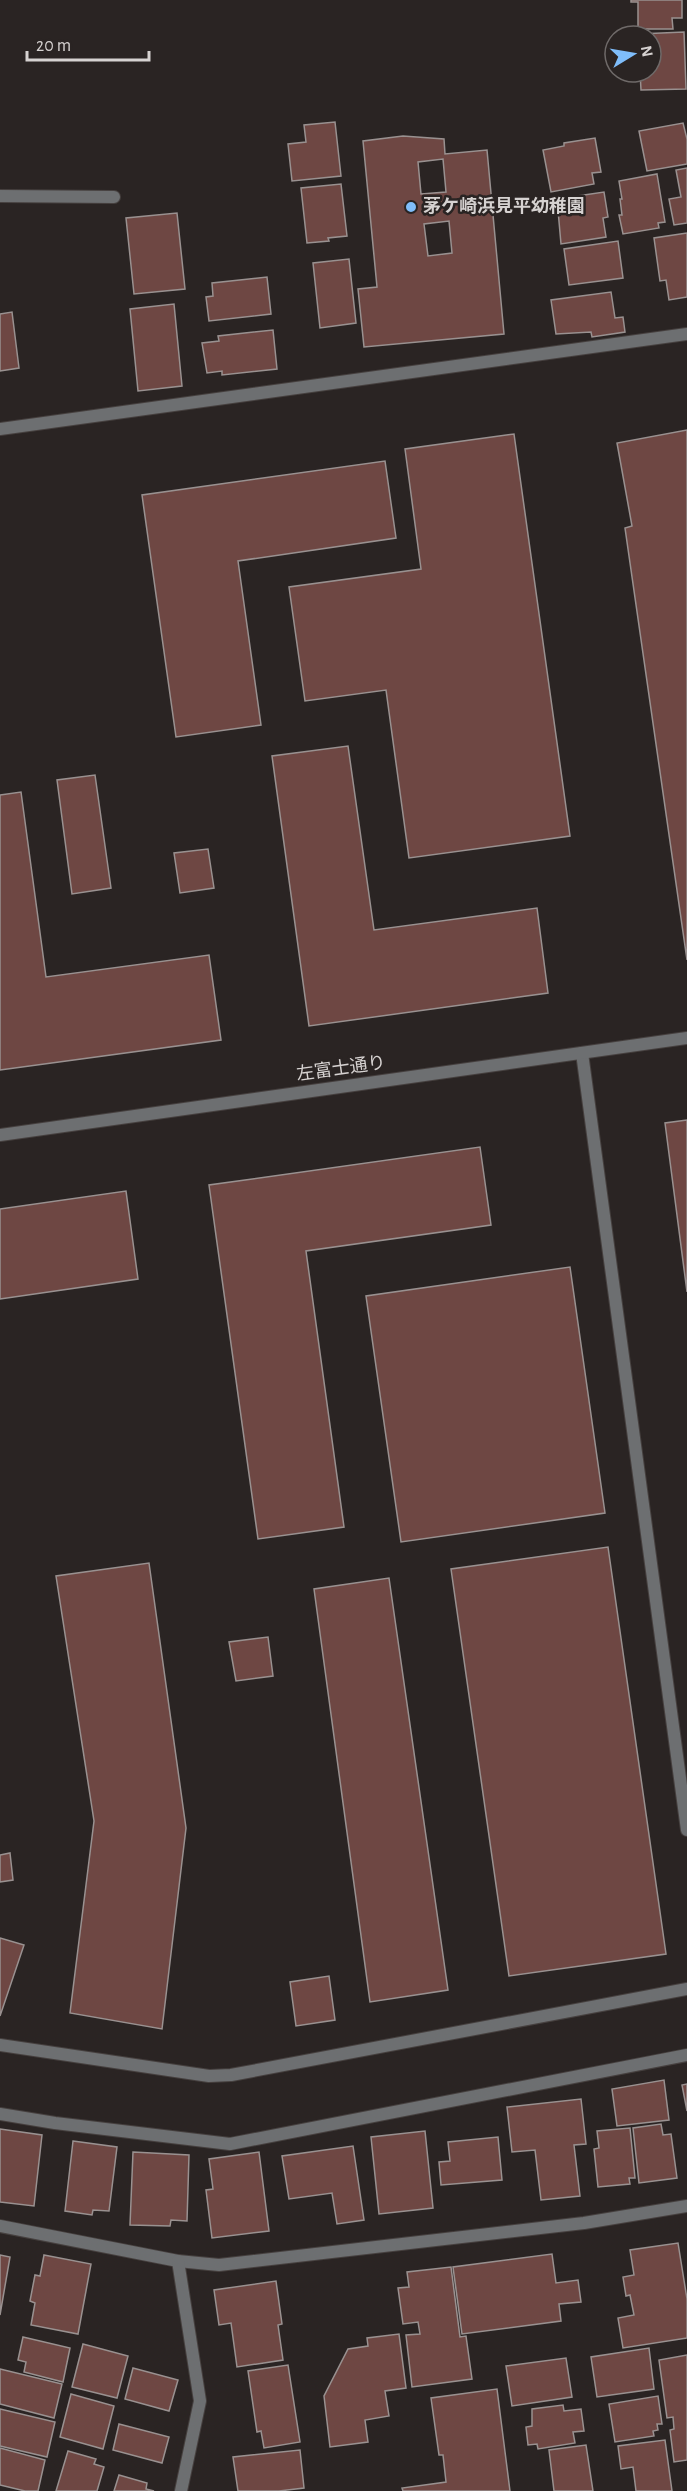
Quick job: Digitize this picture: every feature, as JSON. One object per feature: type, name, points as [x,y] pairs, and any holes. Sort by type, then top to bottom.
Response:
[{"type":"street","points":[[0,196],[114,197]]},
{"type":"street","points":[[0,429],[687,334]]},
{"type":"street","name":"左富士通り","points":[[0,1136],[687,1038]]},
{"type":"street","points":[[582,1053],[687,1830]]},
{"type":"street","points":[[0,2046],[209,2076],[231,2075],[687,1989]]},
{"type":"street","points":[[0,2114],[55,2123],[230,2144],[687,2055]]},
{"type":"street","points":[[0,2226],[178,2261],[219,2265],[584,2223],[687,2206]]},
{"type":"street","points":[[178,2261],[200,2401],[180,2491]]},
{"type":"building","points":[[631,0],[682,0],[682,18],[672,18],[673,29],[663,29],[663,24],[638,24],[638,2],[631,2]]},
{"type":"building","points":[[684,32],[686,89],[641,90],[641,84],[663,84],[663,33]]},
{"type":"building","points":[[335,122],[341,176],[292,181],[288,144],[306,142],[304,125]]},
{"type":"building","points":[[683,123],[687,139],[687,164],[647,171],[639,131]]},
{"type":"building","points":[[403,136],[444,139],[445,154],[487,150],[504,334],[364,347],[358,289],[377,287],[363,141]],"holes":[[[443,159],[446,192],[421,194],[418,162]],[[449,221],[452,253],[428,256],[424,224]]]},
{"type":"building","points":[[595,138],[601,172],[592,173],[594,184],[551,192],[543,150],[564,146],[564,143]]},
{"type":"building","points":[[687,168],[687,223],[674,225],[669,199],[681,197],[676,170]]},
{"type":"building","points":[[657,174],[665,222],[658,223],[659,228],[623,234],[619,215],[622,215],[620,199],[622,199],[619,181]]},
{"type":"building","points":[[341,184],[347,236],[328,238],[329,241],[307,243],[301,188]]},
{"type":"building","points":[[604,192],[608,217],[603,218],[606,237],[561,244],[557,199]]},
{"type":"building","points":[[177,213],[185,289],[134,294],[126,218]]},
{"type":"building","points":[[687,233],[687,297],[669,300],[666,280],[660,281],[654,238]]},
{"type":"building","points":[[618,241],[623,278],[569,285],[564,249]]},
{"type":"building","points":[[349,259],[356,323],[320,328],[313,263]]},
{"type":"building","points":[[267,277],[271,314],[209,321],[206,297],[213,296],[212,283]]},
{"type":"building","points":[[611,292],[615,318],[623,317],[625,332],[592,337],[591,332],[556,334],[551,300]]},
{"type":"building","points":[[174,304],[182,386],[138,391],[130,309]]},
{"type":"building","points":[[12,312],[19,368],[0,371],[0,314]]},
{"type":"building","points":[[273,330],[277,369],[222,375],[222,371],[207,373],[202,343],[219,341],[218,336]]},
{"type":"building","points":[[687,430],[687,960],[625,528],[632,526],[617,443]]},
{"type":"building","points":[[514,434],[570,836],[409,858],[386,690],[305,701],[289,587],[421,569],[405,449]]},
{"type":"building","points":[[385,461],[396,538],[238,561],[261,725],[176,737],[142,495]]},
{"type":"building","points":[[348,746],[374,930],[537,908],[548,993],[309,1026],[272,756]]},
{"type":"building","points":[[95,775],[111,888],[72,894],[57,780]]},
{"type":"building","points":[[21,792],[46,977],[209,955],[221,1040],[0,1070],[0,795]]},
{"type":"building","points":[[208,849],[214,888],[180,893],[174,853]]},
{"type":"building","points":[[687,1120],[687,1292],[665,1123]]},
{"type":"building","points":[[480,1147],[491,1225],[306,1251],[344,1527],[258,1539],[209,1185]]},
{"type":"building","points":[[126,1191],[138,1279],[0,1299],[0,1209]]},
{"type":"building","points":[[570,1267],[605,1513],[401,1542],[366,1296]]},
{"type":"building","points":[[608,1547],[666,1954],[509,1976],[451,1569]]},
{"type":"building","points":[[149,1563],[186,1828],[162,2029],[70,2013],[94,1821],[56,1576]]},
{"type":"building","points":[[389,1578],[448,1990],[370,2002],[314,1589]]},
{"type":"building","points":[[268,1637],[273,1676],[236,1681],[229,1642]]},
{"type":"building","points":[[10,1853],[13,1880],[0,1882],[0,1855]]},
{"type":"building","points":[[0,1938],[24,1945],[0,2016]]},
{"type":"building","points":[[329,1976],[335,2020],[296,2026],[290,1982]]},
{"type":"building","points":[[664,2080],[669,2120],[617,2126],[612,2089]]},
{"type":"building","points":[[687,2084],[687,2111],[682,2085]]},
{"type":"building","points":[[581,2099],[586,2144],[574,2145],[580,2196],[541,2200],[535,2150],[512,2152],[507,2107]]},
{"type":"building","points":[[661,2124],[663,2135],[671,2134],[677,2178],[639,2183],[633,2128]]},
{"type":"building","points":[[630,2128],[635,2178],[629,2178],[630,2184],[598,2187],[594,2149],[599,2148],[597,2131]]},
{"type":"building","points":[[0,2129],[42,2135],[34,2206],[0,2202]]},
{"type":"building","points":[[425,2131],[433,2208],[379,2214],[371,2137]]},
{"type":"building","points":[[498,2137],[502,2180],[441,2185],[439,2162],[450,2161],[448,2142]]},
{"type":"building","points":[[73,2141],[117,2147],[109,2211],[93,2210],[92,2215],[65,2211]]},
{"type":"building","points":[[353,2146],[364,2220],[337,2224],[332,2193],[289,2199],[282,2156]]},
{"type":"building","points":[[133,2152],[189,2155],[187,2221],[171,2220],[170,2226],[130,2225]]},
{"type":"building","points":[[259,2152],[269,2231],[212,2238],[206,2190],[213,2189],[209,2159]]},
{"type":"building","points":[[678,2243],[687,2299],[687,2338],[623,2348],[618,2318],[634,2315],[630,2295],[626,2296],[623,2277],[634,2275],[630,2250]]},
{"type":"building","points":[[552,2254],[556,2283],[578,2280],[581,2302],[559,2304],[561,2321],[462,2334],[453,2267]]},
{"type":"building","points":[[0,2255],[10,2257],[0,2315]]},
{"type":"building","points":[[44,2255],[91,2264],[78,2334],[31,2325],[35,2303],[30,2301],[35,2275],[40,2276]]},
{"type":"building","points":[[451,2267],[460,2337],[466,2336],[472,2379],[412,2387],[406,2335],[420,2334],[418,2322],[403,2324],[398,2288],[409,2287],[407,2272]]},
{"type":"building","points":[[276,2281],[282,2324],[278,2325],[283,2360],[237,2367],[231,2323],[219,2325],[214,2290]]},
{"type":"building","points":[[399,2334],[406,2388],[385,2391],[389,2416],[365,2420],[368,2442],[330,2447],[324,2396],[348,2349],[368,2346],[367,2338]]},
{"type":"building","points":[[23,2337],[70,2348],[63,2382],[24,2372],[26,2362],[18,2360]]},
{"type":"building","points":[[83,2344],[128,2356],[117,2398],[72,2387]]},
{"type":"building","points":[[649,2348],[654,2389],[597,2397],[591,2357]]},
{"type":"building","points":[[687,2355],[687,2460],[674,2462],[670,2430],[674,2429],[673,2417],[667,2418],[659,2360]]},
{"type":"building","points":[[566,2358],[572,2397],[512,2406],[506,2366]]},
{"type":"building","points":[[288,2365],[300,2442],[264,2448],[261,2431],[257,2432],[248,2371]]},
{"type":"building","points":[[133,2368],[178,2380],[169,2411],[125,2399]]},
{"type":"building","points":[[0,2369],[62,2384],[54,2418],[0,2404]]},
{"type":"building","points":[[497,2389],[510,2491],[403,2491],[402,2488],[446,2482],[443,2455],[439,2455],[431,2398]]},
{"type":"building","points":[[71,2394],[114,2406],[103,2449],[60,2437]]},
{"type":"building","points":[[658,2396],[662,2424],[657,2424],[658,2430],[653,2431],[654,2436],[615,2442],[609,2404]]},
{"type":"building","points":[[563,2405],[564,2411],[581,2409],[584,2431],[573,2432],[575,2443],[538,2449],[537,2444],[528,2445],[526,2427],[532,2426],[532,2409]]},
{"type":"building","points":[[0,2409],[55,2422],[47,2457],[0,2446]]},
{"type":"building","points":[[119,2424],[169,2437],[162,2463],[113,2450]]},
{"type":"building","points":[[665,2440],[672,2491],[636,2491],[633,2467],[621,2469],[618,2446]]},
{"type":"building","points":[[586,2445],[593,2491],[554,2491],[549,2450]]},
{"type":"building","points":[[0,2448],[45,2460],[38,2491],[25,2491],[0,2485]]},
{"type":"building","points":[[300,2450],[304,2488],[279,2491],[238,2491],[233,2457]]},
{"type":"building","points":[[68,2451],[96,2459],[94,2464],[104,2467],[97,2491],[56,2491]]},
{"type":"building","points":[[119,2475],[147,2483],[146,2489],[154,2491],[114,2491]]},
{"type":"place","name":"茅ケ崎浜見平幼稚園","points":[[411,207]]}]
